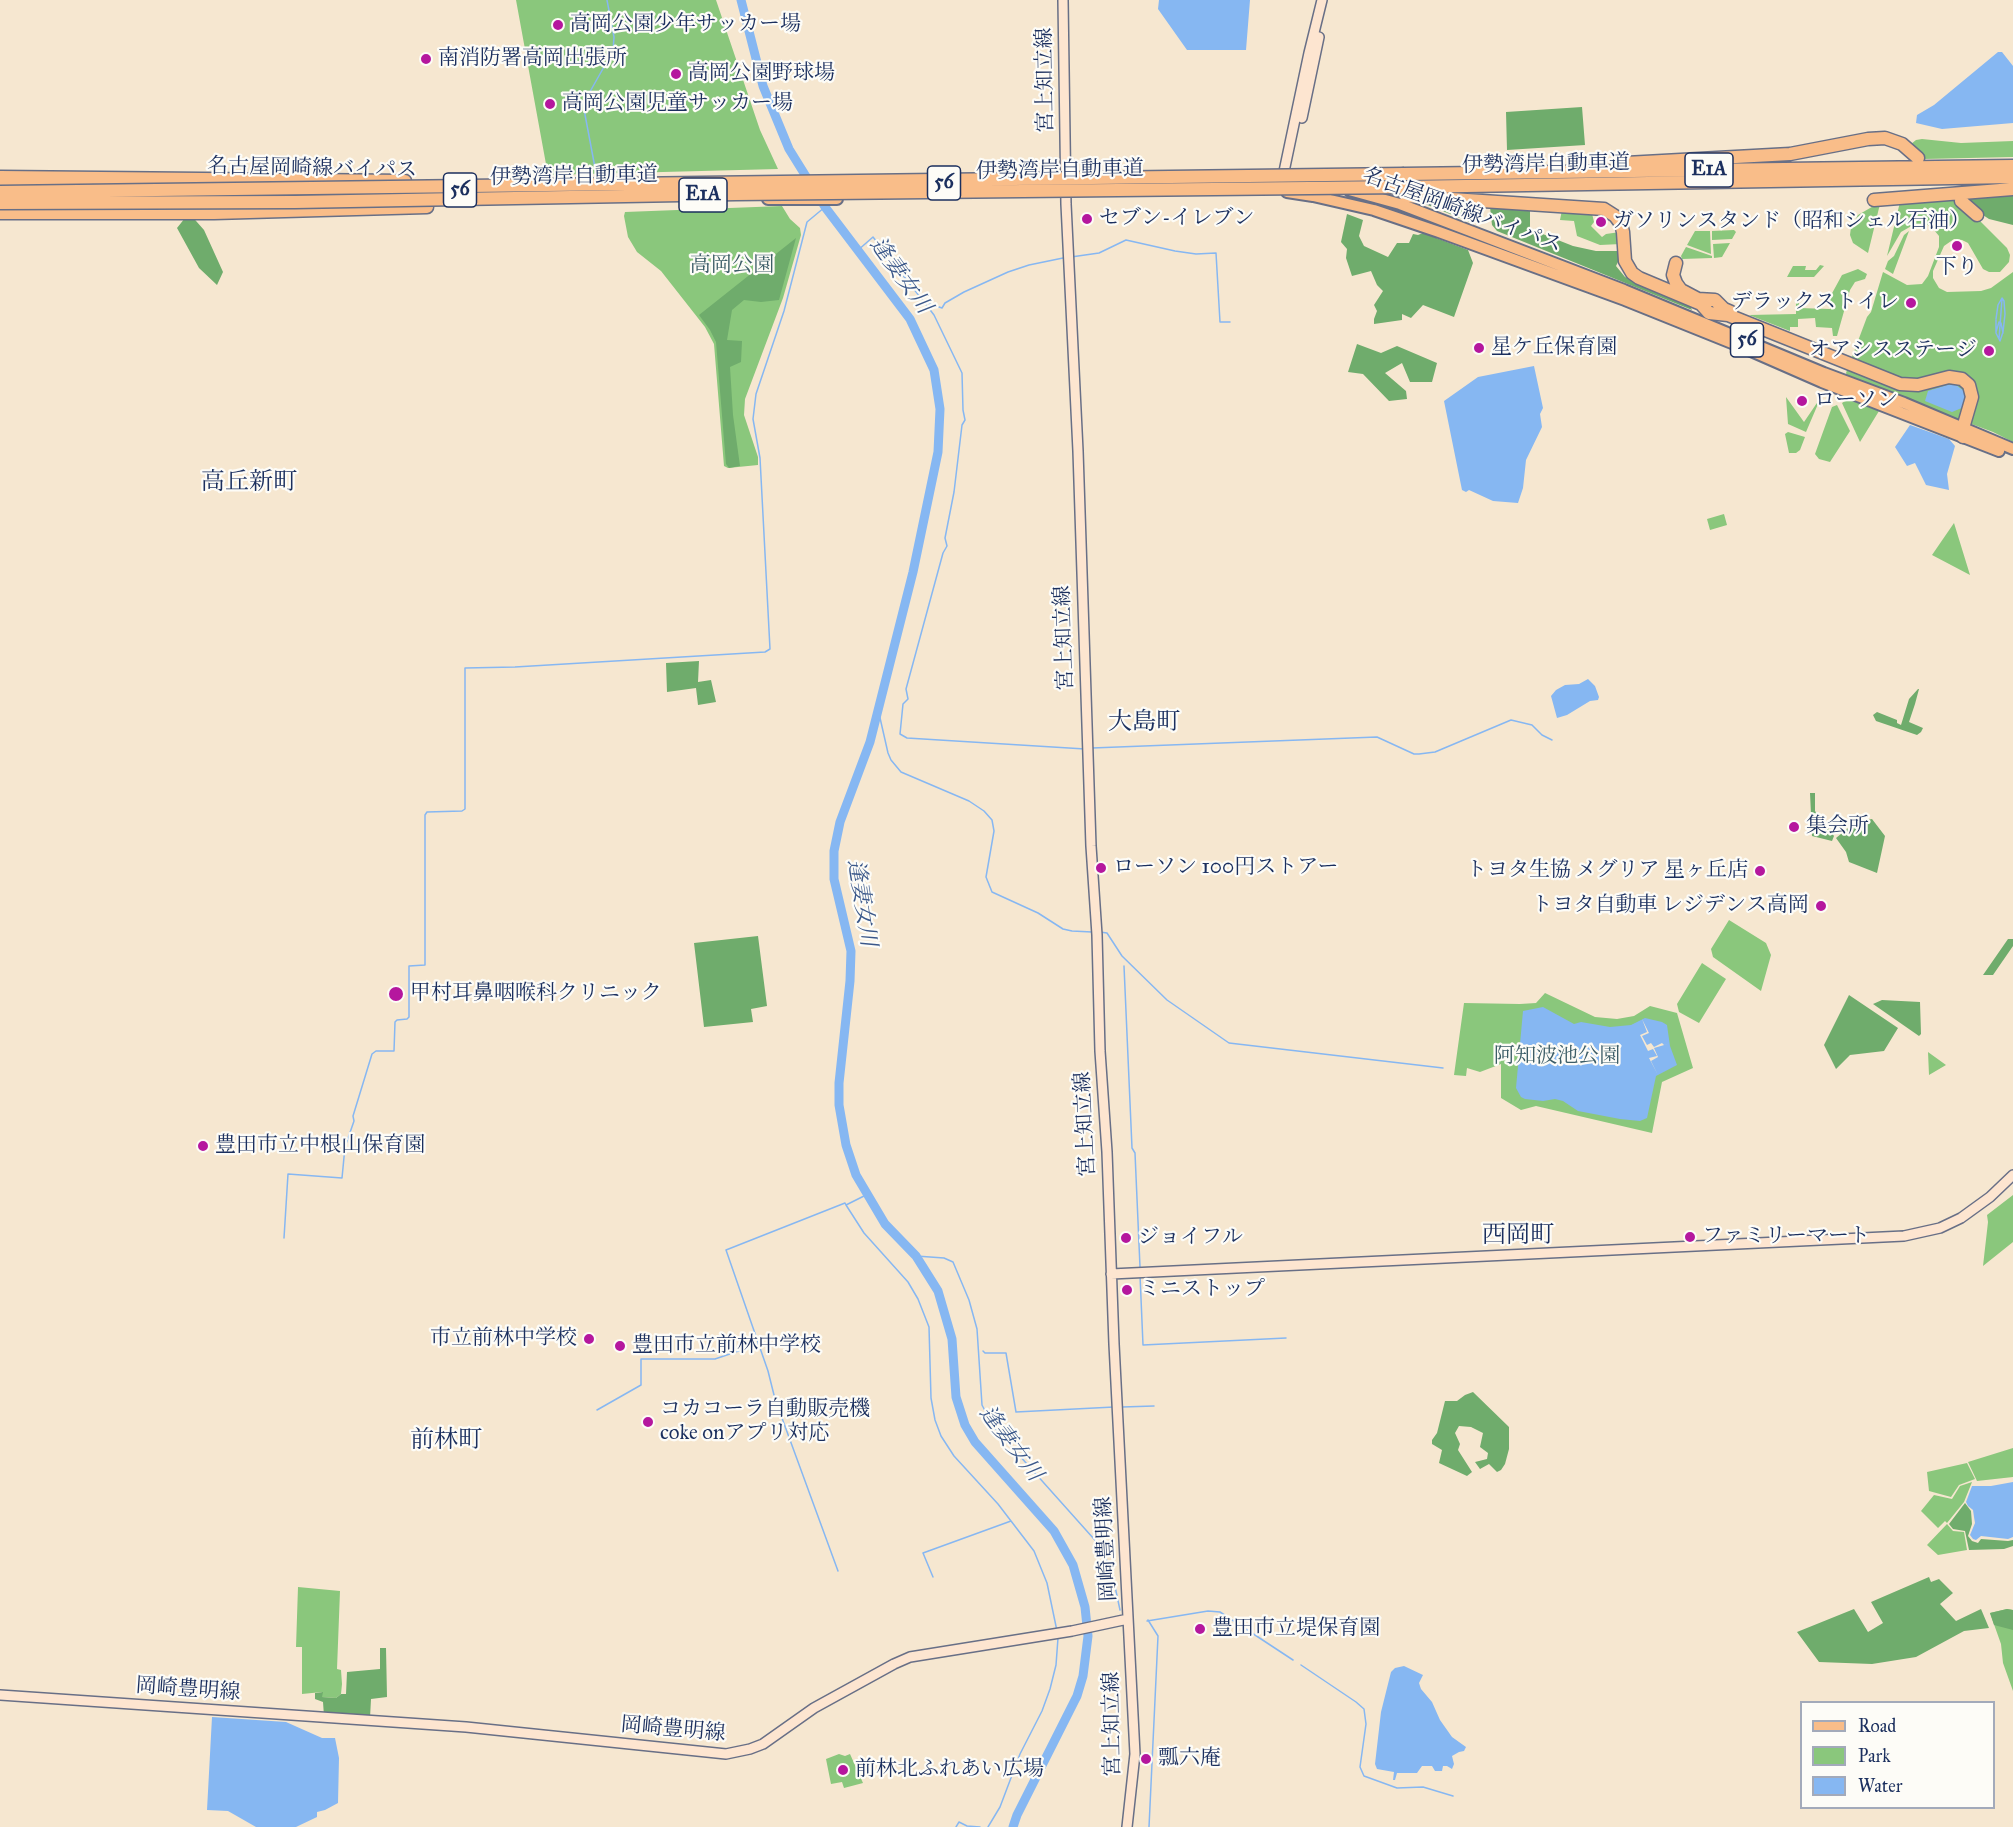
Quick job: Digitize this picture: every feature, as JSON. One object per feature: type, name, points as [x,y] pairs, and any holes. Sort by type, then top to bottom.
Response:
[{"type":"highway","points":[[1511,172],[1790,154],[1868,139],[1885,138],[1902,144],[1918,158]]},
{"type":"highway","name":"伊勢湾岸自動車道","points":[[0,203],[283,202],[1316,188],[1405,185],[1511,172],[2013,166]]},
{"type":"highway","points":[[0,177],[487,181],[532,186]]},
{"type":"highway","name":"伊勢湾岸自動車道","points":[[0,192],[532,186],[1405,185],[2013,177]]},
{"type":"highway","points":[[1405,185],[1604,209],[1616,216],[1621,224],[1625,261],[1635,276],[1701,304],[1709,313],[1725,314],[1874,372],[1909,380],[1951,370],[1966,373],[1975,381],[1979,392],[1974,418],[1965,432]]},
{"type":"highway","points":[[1874,200],[2013,189]]},
{"type":"highway","points":[[0,211],[214,213],[427,207],[524,202],[541,197]]},
{"type":"highway","points":[[1961,201],[1977,215]]},
{"type":"highway","points":[[1676,263],[1673,271],[1674,280],[1685,292],[1703,300],[1715,300],[1728,311],[1829,354]]},
{"type":"main road","name":"宮上知立線","points":[[1063,0],[1067,225],[1078,451],[1091,846],[1097,934],[1100,1051],[1107,1152],[1111,1275]]},
{"type":"main road","points":[[1284,192],[1309,53],[1322,0]]},
{"type":"main road","points":[[1285,179],[1328,0]]},
{"type":"main road","name":"名古屋岡崎線バイパス","points":[[0,184],[413,191],[613,189],[782,180],[961,184],[1285,179],[1324,185],[1400,204],[1624,290],[1824,373],[1850,381],[2013,456]]},
{"type":"main road","name":"名古屋岡崎線バイパス","points":[[0,211],[1284,192],[1374,210],[1439,232],[1635,304],[1803,374],[2013,449]]},
{"type":"main road","points":[[1111,1275],[1904,1236],[1940,1228],[1961,1218],[1990,1197],[2013,1175]]},
{"type":"main road","name":"岡崎豊明線","points":[[0,1695],[466,1727],[726,1754],[750,1749],[763,1743],[841,1692],[910,1657],[1108,1625],[1128,1619],[1111,1275]]},
{"type":"main road","name":"宮上知立線","points":[[1127,1827],[1135,1754],[1128,1619]]},
{"type":"green space","points":[[516,0],[716,0],[760,130],[778,169],[548,175]]},
{"type":"green space","points":[[1582,107],[1585,145],[1507,150],[1506,112]]},
{"type":"green space","points":[[1922,139],[1961,143],[2013,141],[2013,157],[1924,159],[1911,144]]},
{"type":"green space","points":[[2013,193],[2013,225],[1989,219],[1957,198]]},
{"type":"green space","points":[[1957,198],[2007,248],[2010,255],[2009,262],[2000,272],[1989,272],[1983,269],[1968,243],[1954,239],[1944,246],[1933,271],[1933,278],[1939,288],[1947,292],[1981,291],[1991,288],[2013,272],[2013,442],[1993,432],[1848,378],[1846,373],[1867,317],[1871,312],[1883,272],[1907,285],[1922,284],[1928,276],[1939,247],[1939,236],[1934,230],[1928,225],[1915,224],[1901,232],[1887,256],[1900,202]]},
{"type":"green space","points":[[1415,200],[1474,205],[1474,220],[1470,222]]},
{"type":"green space","points":[[1880,204],[1868,253],[1853,243],[1850,235],[1851,227],[1858,215]]},
{"type":"green space","name":"高岡公園","points":[[782,206],[790,219],[800,228],[801,235],[783,298],[745,399],[744,415],[758,457],[758,465],[728,468],[724,466],[714,344],[705,327],[661,271],[637,252],[628,237],[624,216],[625,212]]},
{"type":"green space","points":[[1490,207],[1530,209],[1530,229],[1573,246],[1596,251],[1620,251],[1620,258],[1616,266],[1625,277],[1689,303],[1692,310],[1497,231],[1492,225]]},
{"type":"green space","points":[[1591,209],[1594,222],[1591,226],[1602,237],[1606,234],[1620,232],[1621,244],[1600,245],[1577,236],[1574,221],[1560,220],[1562,210]]},
{"type":"green space","points":[[189,213],[204,230],[223,272],[217,285],[199,268],[177,228]]},
{"type":"green space","points":[[1347,214],[1363,220],[1359,236],[1364,246],[1388,257],[1397,243],[1409,243],[1413,234],[1423,233],[1468,250],[1473,263],[1454,317],[1423,305],[1411,318],[1402,314],[1402,320],[1374,324],[1377,311],[1374,305],[1383,291],[1377,285],[1371,271],[1352,276],[1346,258],[1347,249],[1341,242]]},
{"type":"green space","points":[[1734,230],[1736,232],[1732,239],[1712,240],[1712,231]]},
{"type":"green space","points":[[1695,231],[1710,231],[1711,254],[1687,245]]},
{"type":"green space","points":[[1909,231],[1893,274],[1885,269],[1904,235]]},
{"type":"green space","points":[[796,238],[779,300],[761,302],[744,300],[732,310],[727,340],[742,341],[741,362],[730,367],[733,415],[740,466],[729,468],[726,464],[716,342],[699,315]]},
{"type":"green space","points":[[1730,243],[1722,257],[1714,258],[1713,244]]},
{"type":"green space","points":[[1686,247],[1712,256],[1712,258],[1682,259],[1681,256]]},
{"type":"green space","points":[[1820,265],[1824,266],[1814,277],[1787,277],[1793,266],[1806,266],[1805,270],[1816,270]]},
{"type":"green space","points":[[1858,269],[1867,274],[1865,279],[1855,282],[1850,290],[1837,336],[1833,336],[1832,328],[1816,327],[1815,318],[1798,319],[1798,327],[1790,327],[1790,331],[1749,315],[1796,314],[1796,303],[1799,303],[1799,308],[1830,309],[1830,297],[1842,275]]},
{"type":"green space","points":[[1357,344],[1381,353],[1397,346],[1437,363],[1432,382],[1410,382],[1402,363],[1385,373],[1406,391],[1407,399],[1389,401],[1363,374],[1348,372]]},
{"type":"green space","points":[[1786,397],[1804,422],[1821,397],[1806,432],[1788,424]]},
{"type":"green space","points":[[1848,399],[1879,411],[1860,442],[1842,403]]},
{"type":"green space","points":[[1837,405],[1850,431],[1830,462],[1819,459],[1815,454],[1832,407]]},
{"type":"green space","points":[[1788,432],[1805,437],[1800,450],[1796,453],[1789,453],[1785,434]]},
{"type":"green space","points":[[1724,514],[1727,525],[1710,530],[1707,519]]},
{"type":"green space","points":[[1954,523],[1970,575],[1932,555]]},
{"type":"green space","points":[[699,661],[698,682],[711,680],[716,702],[698,705],[696,688],[667,692],[666,663]]},
{"type":"green space","points":[[1918,689],[1909,722],[1923,728],[1921,732],[1917,735],[1876,721],[1873,715],[1877,712],[1897,720],[1897,723],[1901,725],[1909,699]]},
{"type":"green space","points":[[1810,793],[1815,793],[1815,811],[1834,836],[1832,841],[1812,836]]},
{"type":"green space","points":[[1863,816],[1867,820],[1872,819],[1885,836],[1877,873],[1849,862],[1846,852],[1836,838]]},
{"type":"green space","points":[[1729,920],[1766,943],[1771,955],[1761,991],[1713,957],[1711,949]]},
{"type":"green space","points":[[758,936],[767,1006],[751,1009],[753,1022],[704,1027],[694,943]]},
{"type":"green space","points":[[2008,939],[2013,939],[2013,946],[1993,975],[1983,975]]},
{"type":"green space","points":[[1702,963],[1726,979],[1699,1023],[1679,1012],[1677,1004]]},
{"type":"green space","name":"阿知波池公園","points":[[1545,993],[1595,1017],[1617,1019],[1634,1016],[1650,1006],[1677,1013],[1693,1068],[1662,1082],[1652,1133],[1536,1106],[1521,1110],[1501,1098],[1501,1064],[1480,1072],[1467,1068],[1466,1076],[1454,1075],[1464,1003],[1536,1003]]},
{"type":"green space","points":[[1849,995],[1898,1028],[1884,1051],[1850,1055],[1836,1069],[1824,1045]]},
{"type":"green space","points":[[1882,1000],[1920,1002],[1921,1034],[1919,1036],[1873,1004]]},
{"type":"green space","points":[[1928,1052],[1946,1065],[1929,1075]]},
{"type":"green space","points":[[2013,1195],[2013,1242],[1983,1266],[1987,1215]]},
{"type":"green space","points":[[1473,1392],[1509,1427],[1509,1449],[1501,1470],[1497,1472],[1489,1464],[1480,1469],[1475,1462],[1487,1459],[1488,1453],[1480,1447],[1483,1433],[1471,1427],[1459,1426],[1455,1433],[1460,1444],[1458,1450],[1472,1472],[1467,1476],[1439,1463],[1442,1450],[1432,1444],[1432,1440],[1437,1433],[1445,1401],[1457,1401]]},
{"type":"green space","points":[[2013,1448],[2013,1477],[1977,1481],[1968,1462]]},
{"type":"green space","points":[[1967,1463],[1975,1479],[1959,1485],[1951,1497],[1929,1491],[1927,1472]]},
{"type":"green space","points":[[1972,1482],[1964,1502],[1947,1523],[1945,1521],[1938,1528],[1921,1511],[1934,1495],[1952,1499],[1960,1486]]},
{"type":"green space","points":[[1965,1503],[1971,1511],[1972,1524],[1968,1536],[1972,1541],[1978,1543],[1981,1539],[2013,1540],[2013,1546],[2004,1549],[1969,1550],[1965,1531],[1953,1529],[1949,1524]]},
{"type":"green space","points":[[1947,1524],[1953,1531],[1964,1532],[1967,1550],[1938,1555],[1927,1545]]},
{"type":"green space","points":[[1929,1577],[1931,1582],[1939,1579],[1953,1593],[1940,1604],[1956,1621],[1981,1609],[1989,1628],[1964,1631],[1916,1657],[1872,1664],[1819,1662],[1797,1632],[1854,1609],[1868,1632],[1883,1623],[1871,1602]]},
{"type":"green space","points":[[298,1587],[340,1591],[337,1669],[341,1670],[342,1684],[341,1694],[336,1698],[322,1697],[322,1692],[302,1694],[302,1647],[296,1647]]},
{"type":"green space","points":[[2013,1610],[2013,1691],[1990,1613]]},
{"type":"green space","points":[[2013,1610],[2013,1630],[1994,1625],[1990,1613]]},
{"type":"green space","points":[[380,1648],[386,1648],[387,1697],[371,1699],[370,1718],[324,1716],[323,1702],[315,1699],[315,1693],[323,1692],[322,1697],[336,1698],[341,1694],[346,1694],[347,1672],[380,1669]]},
{"type":"green space","name":"前林北ふれあい広場","points":[[839,1754],[845,1756],[850,1754],[863,1783],[844,1788],[842,1782],[831,1784],[826,1759]]},
{"type":"water","points":[[1159,0],[1250,0],[1246,50],[1187,50],[1158,9]]},
{"type":"water","points":[[1998,52],[2002,52],[2013,66],[2013,123],[1942,129],[1916,123],[1917,115],[1934,105]]},
{"type":"water","points":[[1534,366],[1543,408],[1540,414],[1542,427],[1526,460],[1523,488],[1518,503],[1493,501],[1469,490],[1466,492],[1462,490],[1444,401],[1478,377]]},
{"type":"water","points":[[1947,385],[1956,385],[1964,391],[1966,405],[1964,407],[1952,412],[1925,401],[1928,391]]},
{"type":"water","points":[[1910,425],[1949,439],[1955,446],[1947,474],[1949,490],[1926,485],[1915,463],[1907,466],[1895,447]]},
{"type":"water","points":[[1588,679],[1595,686],[1598,700],[1590,701],[1567,715],[1557,718],[1551,696],[1565,685],[1579,684]]},
{"type":"water","name":"阿知波池公園","points":[[1543,1007],[1574,1024],[1581,1022],[1610,1027],[1631,1025],[1645,1018],[1667,1025],[1670,1046],[1677,1065],[1656,1076],[1647,1118],[1640,1121],[1620,1119],[1578,1111],[1563,1101],[1555,1099],[1543,1101],[1521,1097],[1516,1088],[1523,1011]]},
{"type":"water","points":[[2013,1482],[2013,1537],[2008,1539],[1981,1536],[1976,1540],[1973,1539],[1970,1535],[1975,1523],[1973,1510],[1966,1502],[1972,1486],[1991,1486]]},
{"type":"water","points":[[1404,1666],[1423,1675],[1419,1683],[1421,1689],[1432,1702],[1440,1720],[1452,1737],[1466,1747],[1464,1751],[1452,1756],[1454,1764],[1452,1769],[1443,1766],[1442,1771],[1435,1771],[1432,1766],[1422,1766],[1417,1773],[1397,1773],[1393,1780],[1394,1772],[1377,1769],[1375,1764],[1381,1712],[1391,1672],[1395,1668]]},
{"type":"water","points":[[212,1717],[286,1722],[322,1738],[335,1738],[339,1758],[338,1803],[317,1812],[317,1817],[296,1827],[256,1827],[228,1811],[207,1810]]},
{"type":"pier","points":[[1642,1019],[1649,1033],[1642,1036],[1647,1045],[1651,1043],[1654,1047],[1662,1043],[1664,1045],[1671,1043],[1654,1048],[1658,1057],[1651,1061],[1658,1075],[1649,1058],[1657,1056],[1653,1049],[1648,1051],[1640,1035],[1647,1032]]},
{"type":"waterway","points":[[596,173],[583,104],[613,51],[614,37],[607,0]]},
{"type":"waterway","name":"逢妻女川","points":[[741,0],[763,86],[789,149],[825,207],[910,319],[934,370],[940,409],[938,452],[913,572],[870,742],[840,822],[834,851],[834,879],[851,951],[839,1105],[846,1145],[856,1175],[885,1224],[916,1256],[938,1291],[952,1339],[956,1397],[965,1425],[975,1442],[1054,1531],[1073,1565],[1085,1607],[1088,1636],[1083,1676],[1077,1696],[1013,1827]]},
{"type":"waterway","points":[[284,1238],[288,1174],[342,1178],[345,1147],[372,1054],[376,1051],[394,1051],[395,1022],[409,1017],[409,966],[425,965],[425,815],[427,812],[465,809],[465,668],[765,652],[770,649],[760,458],[753,419],[756,394],[784,311],[807,222],[825,207]]},
{"type":"waterway","points":[[857,251],[873,237],[924,302],[942,308],[945,303],[964,292],[1008,272],[1063,258]]},
{"type":"waterway","points":[[1071,257],[1099,253],[1126,240],[1175,251],[1196,254],[1216,253],[1220,322],[1230,322]]},
{"type":"waterway","points":[[1996,319],[1998,305],[2002,298],[2005,314],[2000,341],[1996,333],[1996,320]]},
{"type":"waterway","points":[[1999,339],[2002,299]]},
{"type":"waterway","points":[[924,302],[934,315],[962,373],[965,420],[962,425],[954,492],[945,538],[947,546],[943,553],[906,689],[908,699],[903,704],[900,734],[907,738],[1085,749]]},
{"type":"waterway","points":[[1996,332],[1999,322]]},
{"type":"waterway","points":[[2001,323],[2003,333]]},
{"type":"waterway","points":[[878,709],[888,753],[901,772],[969,801],[984,811],[992,820],[994,831],[986,877],[992,892],[1038,913],[1063,929],[1092,932]]},
{"type":"waterway","points":[[1092,748],[1377,737],[1414,754],[1419,754],[1435,752],[1511,720],[1532,725],[1542,735],[1552,740]]},
{"type":"waterway","points":[[1100,932],[1107,933],[1122,956],[1167,1000],[1229,1043],[1443,1068]]},
{"type":"waterway","points":[[1124,966],[1140,1267]]},
{"type":"waterway","points":[[838,1571],[775,1399],[768,1371],[726,1250],[845,1203],[846,1205],[866,1195]]},
{"type":"waterway","points":[[846,1205],[864,1233],[908,1282],[918,1299],[929,1327],[931,1398],[941,1436],[954,1456],[998,1504],[1034,1551],[1047,1583],[1057,1631]]},
{"type":"waterway","points":[[916,1256],[944,1258],[953,1262],[969,1300],[977,1329],[982,1405],[993,1426],[1102,1548],[1113,1577],[1120,1610]]},
{"type":"waterway","points":[[1140,1275],[1143,1345],[1286,1338]]},
{"type":"waterway","points":[[597,1410],[641,1385],[641,1359],[715,1359],[759,1344]]},
{"type":"waterway","points":[[983,1351],[985,1353],[1006,1353],[1016,1412],[1114,1407]]},
{"type":"waterway","points":[[1122,1407],[1154,1406]]},
{"type":"waterway","points":[[933,1577],[923,1553],[1011,1521]]},
{"type":"waterway","points":[[1147,1621],[1208,1611],[1220,1612],[1293,1660]]},
{"type":"waterway","points":[[1148,1620],[1158,1636],[1149,1827]]},
{"type":"waterway","points":[[988,1827],[1000,1807],[1020,1754],[1042,1711],[1056,1665],[1058,1638]]},
{"type":"waterway","points":[[1301,1665],[1364,1709],[1366,1724],[1360,1767],[1364,1776],[1397,1788],[1423,1787],[1453,1796]]},
{"type":"waterway","points":[[956,1827],[959,1822],[967,1826],[980,1827]]},
{"type":"place","name":"高岡公園少年サッカー場","points":[[558,25]]},
{"type":"place","name":"南消防署高岡出張所","points":[[426,59]]},
{"type":"place","name":"高岡公園野球場","points":[[676,74]]},
{"type":"place","name":"高岡公園児童サッカー場","points":[[550,104]]},
{"type":"place","name":"セブン-イレブン","points":[[1087,219]]},
{"type":"place","name":"ガソリンスタンド（昭和シェル石油）","points":[[1601,222]]},
{"type":"place","name":"下り","points":[[1957,246]]},
{"type":"place","name":"デラックストイレ","points":[[1911,303]]},
{"type":"place","name":"星ケ丘保育園","points":[[1479,348]]},
{"type":"place","name":"オアシスステージ","points":[[1989,351]]},
{"type":"place","name":"ローソン","points":[[1802,401]]},
{"type":"place","name":"集会所","points":[[1794,827]]},
{"type":"place","name":"ローソン 100円ストアー","points":[[1101,868]]},
{"type":"place","name":"トヨタ生協 メグリア 星ヶ丘店","points":[[1760,871]]},
{"type":"place","name":"トヨタ自動車 レジデンス高岡","points":[[1821,906]]},
{"type":"place","name":"甲村耳鼻咽喉科クリニック","points":[[396,994]]},
{"type":"place","name":"豊田市立中根山保育園","points":[[203,1146]]},
{"type":"place","name":"ファミリーマート","points":[[1690,1237]]},
{"type":"place","name":"ジョイフル","points":[[1126,1238]]},
{"type":"place","name":"ミニストップ","points":[[1127,1290]]},
{"type":"place","name":"市立前林中学校","points":[[589,1339]]},
{"type":"place","name":"豊田市立前林中学校","points":[[620,1346]]},
{"type":"place","name":"コカコーラ自動販売機 coke onアプリ対応","points":[[648,1422]]},
{"type":"place","name":"豊田市立堤保育園","points":[[1200,1629]]},
{"type":"place","name":"瓢六庵","points":[[1146,1759]]},
{"type":"place","name":"前林北ふれあい広場","points":[[843,1770]]},
{"type":"district","name":"高丘新町","points":[[249,483]]},
{"type":"district","name":"大島町","points":[[1144,723]]},
{"type":"district","name":"西岡町","points":[[1518,1236]]},
{"type":"district","name":"前林町","points":[[446,1441]]}]
